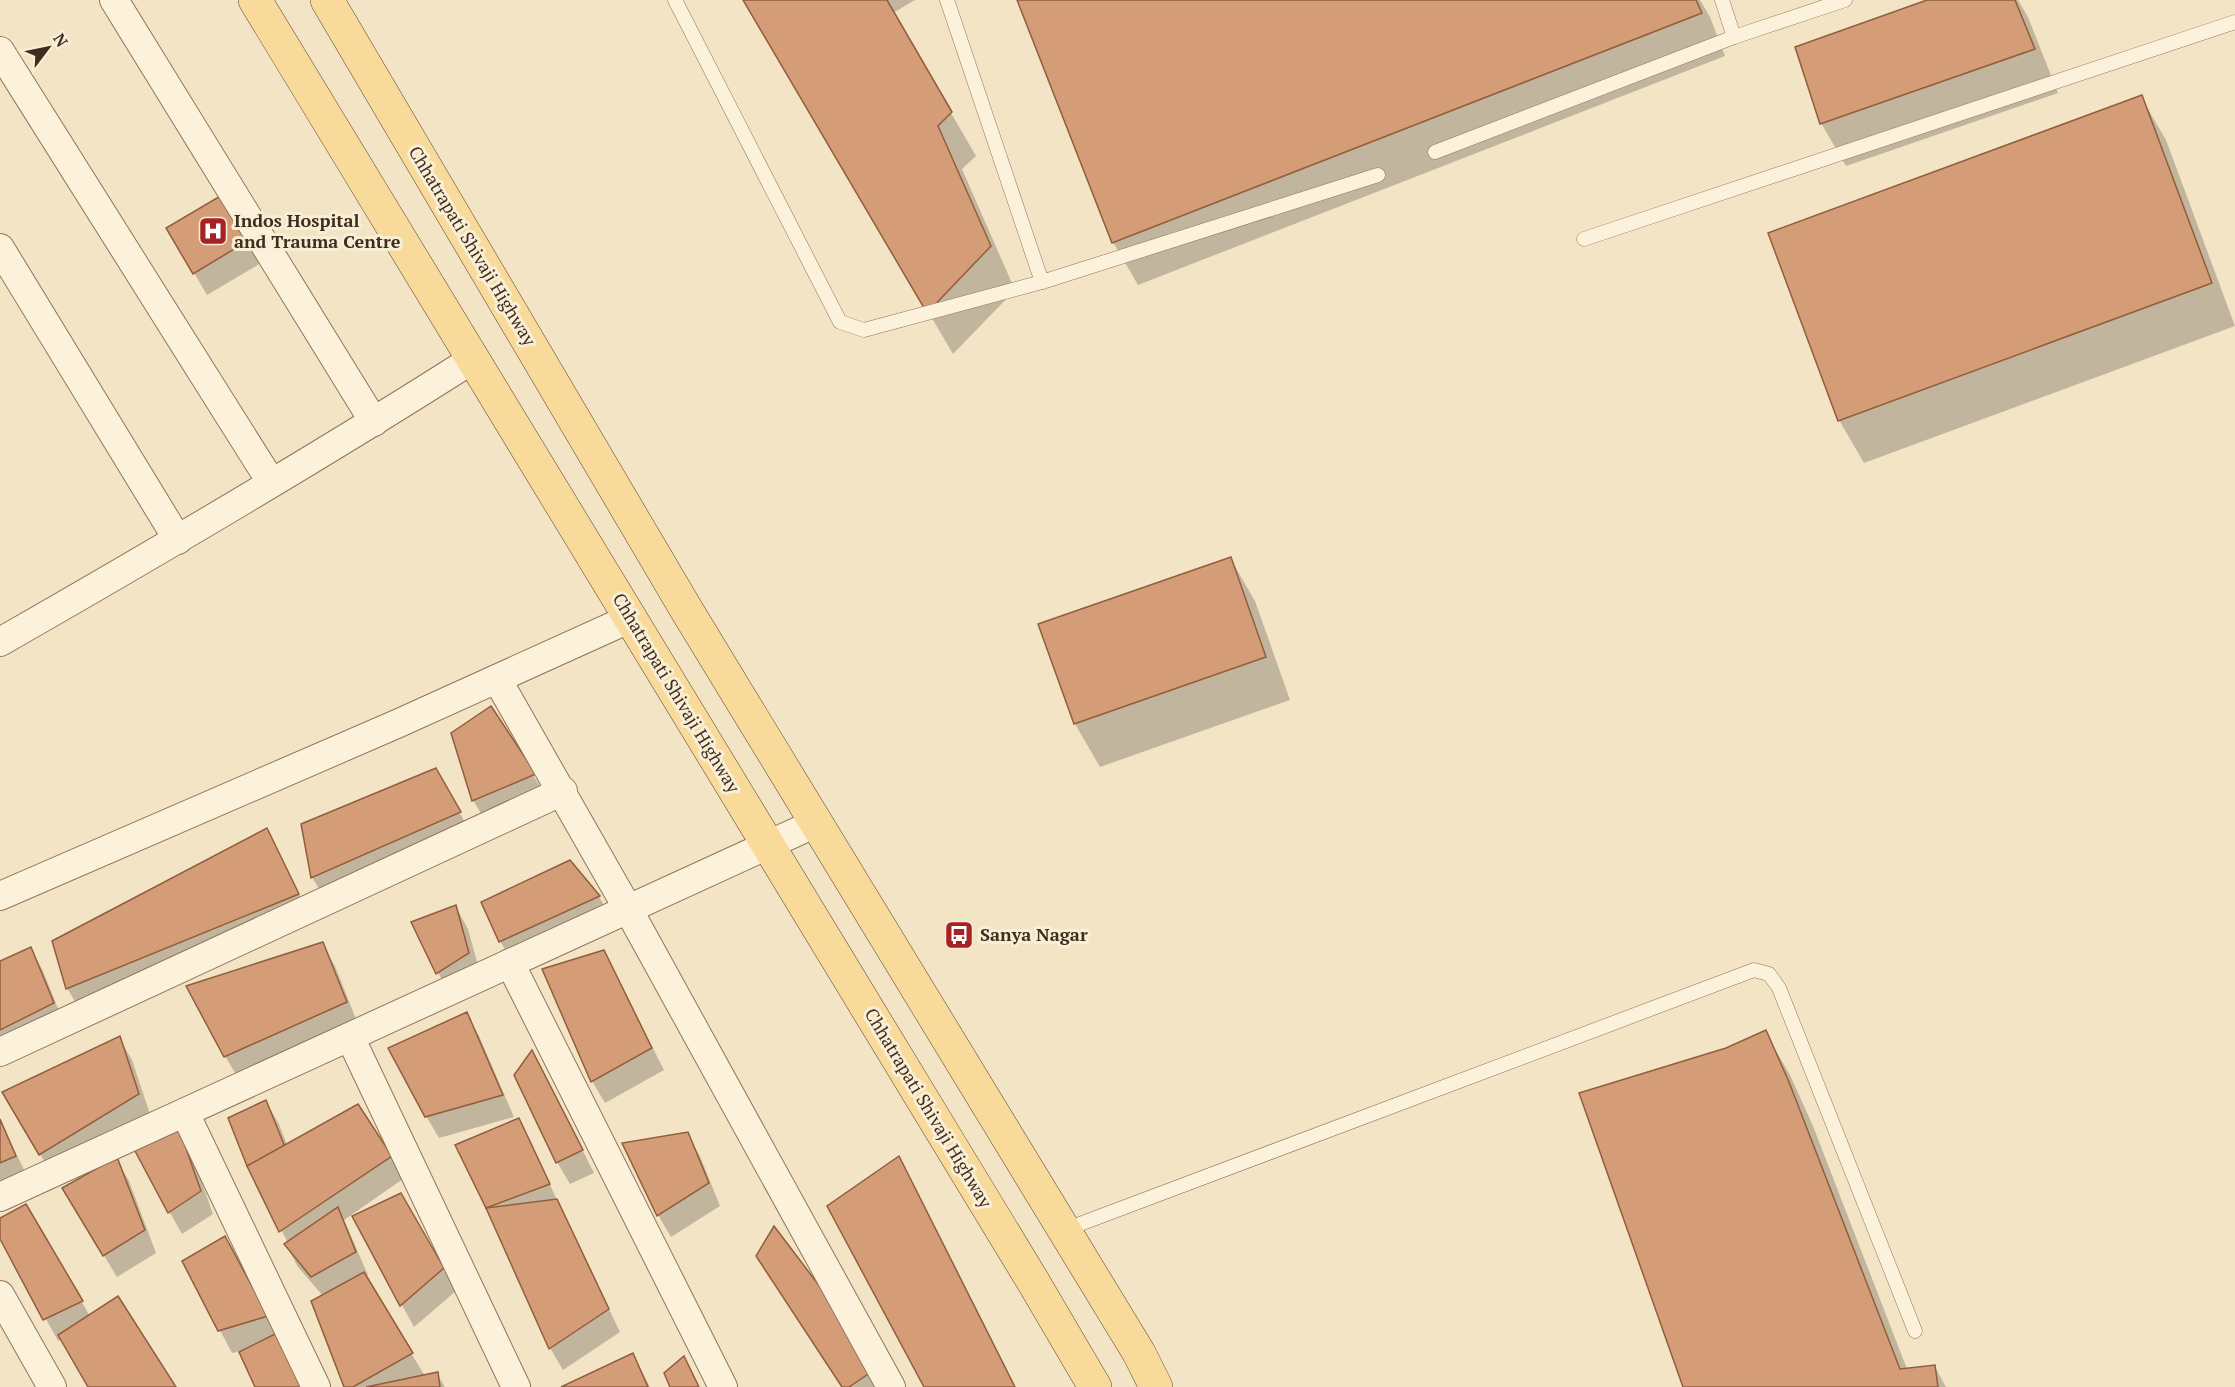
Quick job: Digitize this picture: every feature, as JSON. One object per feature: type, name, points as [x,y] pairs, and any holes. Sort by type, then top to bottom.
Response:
[{"type":"main road","name":"Chhatrapati Shivaji Highway","points":[[255,0],[1095,1387]]},
{"type":"main road","name":"Chhatrapati Shivaji Highway","points":[[327,0],[680,599],[1139,1353],[1156,1387]]},
{"type":"street","points":[[114,0],[374,422]]},
{"type":"street","points":[[0,51],[271,482]]},
{"type":"street","points":[[3,261],[178,540]]},
{"type":"street","points":[[0,642],[178,540],[374,422],[473,359]]},
{"type":"street","points":[[0,896],[631,618]]},
{"type":"street","points":[[497,678],[563,791],[891,1387]]},
{"type":"street","points":[[0,1052],[563,791]]},
{"type":"street","points":[[0,1197],[816,823]]},
{"type":"street","points":[[510,963],[723,1387]]},
{"type":"street","points":[[350,1037],[516,1387]]},
{"type":"street","points":[[185,1113],[316,1387]]},
{"type":"street","points":[[0,1295],[52,1387]]},
{"type":"lane","points":[[675,0],[840,322],[864,330],[1042,282],[1378,175]]},
{"type":"lane","points":[[947,0],[1042,282]]},
{"type":"lane","points":[[1722,0],[1734,37]]},
{"type":"lane","points":[[1435,152],[1734,37],[1845,0]]},
{"type":"lane","points":[[1584,239],[2235,22]]},
{"type":"lane","points":[[1064,1230],[1754,970],[1769,974],[1779,988],[1915,1331]]},
{"type":"building","points":[[743,0],[887,0],[952,112],[938,126],[991,246],[927,313]]},
{"type":"building","points":[[1017,0],[1696,0],[1702,13],[1112,243]]},
{"type":"building","points":[[1927,0],[2015,0],[2035,49],[1820,124],[1795,47]]},
{"type":"building","points":[[2142,95],[2212,283],[1838,421],[1768,233]]},
{"type":"building","points":[[222,195],[249,240],[193,274],[166,228]]},
{"type":"building","points":[[1231,557],[1266,657],[1074,724],[1038,624]]},
{"type":"building","points":[[491,706],[536,774],[472,801],[451,733]]},
{"type":"building","points":[[436,768],[461,812],[311,878],[301,824]]},
{"type":"building","points":[[267,828],[299,894],[66,989],[52,941]]},
{"type":"building","points":[[570,860],[600,896],[499,942],[481,902]]},
{"type":"building","points":[[456,905],[469,953],[436,974],[411,922]]},
{"type":"building","points":[[323,942],[347,1002],[224,1057],[186,986]]},
{"type":"building","points":[[31,947],[54,1003],[0,1030],[0,961]]},
{"type":"building","points":[[604,950],[652,1048],[591,1082],[542,969]]},
{"type":"building","points":[[467,1012],[503,1095],[425,1117],[388,1048]]},
{"type":"building","points":[[1766,1030],[1789,1082],[1900,1369],[1935,1365],[1938,1387],[1683,1387],[1579,1093],[1726,1048]]},
{"type":"building","points":[[120,1036],[139,1094],[39,1155],[2,1092]]},
{"type":"building","points":[[532,1050],[583,1150],[556,1163],[514,1075]]},
{"type":"building","points":[[266,1100],[285,1147],[247,1166],[228,1118]]},
{"type":"building","points":[[358,1104],[392,1156],[279,1232],[247,1166]]},
{"type":"building","points":[[175,1117],[201,1191],[168,1213],[135,1151]]},
{"type":"building","points":[[519,1118],[550,1184],[486,1208],[455,1145]]},
{"type":"building","points":[[0,1119],[16,1156],[0,1163]]},
{"type":"building","points":[[688,1132],[709,1183],[657,1216],[622,1143]]},
{"type":"building","points":[[899,1156],[1015,1387],[924,1387],[827,1206]]},
{"type":"building","points":[[117,1157],[145,1230],[103,1256],[62,1188]]},
{"type":"building","points":[[401,1193],[444,1268],[400,1306],[352,1216]]},
{"type":"building","points":[[557,1199],[609,1309],[549,1349],[486,1208]]},
{"type":"building","points":[[26,1204],[83,1301],[43,1320],[0,1239],[0,1218]]},
{"type":"building","points":[[338,1207],[356,1252],[311,1277],[284,1244]]},
{"type":"building","points":[[774,1226],[880,1366],[849,1387],[842,1387],[756,1256]]},
{"type":"building","points":[[225,1236],[268,1316],[218,1331],[182,1261]]},
{"type":"building","points":[[364,1272],[413,1353],[353,1387],[344,1387],[311,1301]]},
{"type":"building","points":[[118,1296],[176,1387],[88,1387],[58,1335]]},
{"type":"building","points":[[275,1334],[312,1387],[255,1387],[239,1352]]},
{"type":"building","points":[[633,1353],[648,1387],[561,1387]]},
{"type":"building","points":[[684,1356],[699,1387],[670,1387],[664,1373]]},
{"type":"building","points":[[438,1372],[440,1387],[366,1387]]},
{"type":"place","name":"Indos Hospital and Trauma Centre","points":[[213,231]]},
{"type":"place","name":"Sanya Nagar","points":[[959,935]]}]
